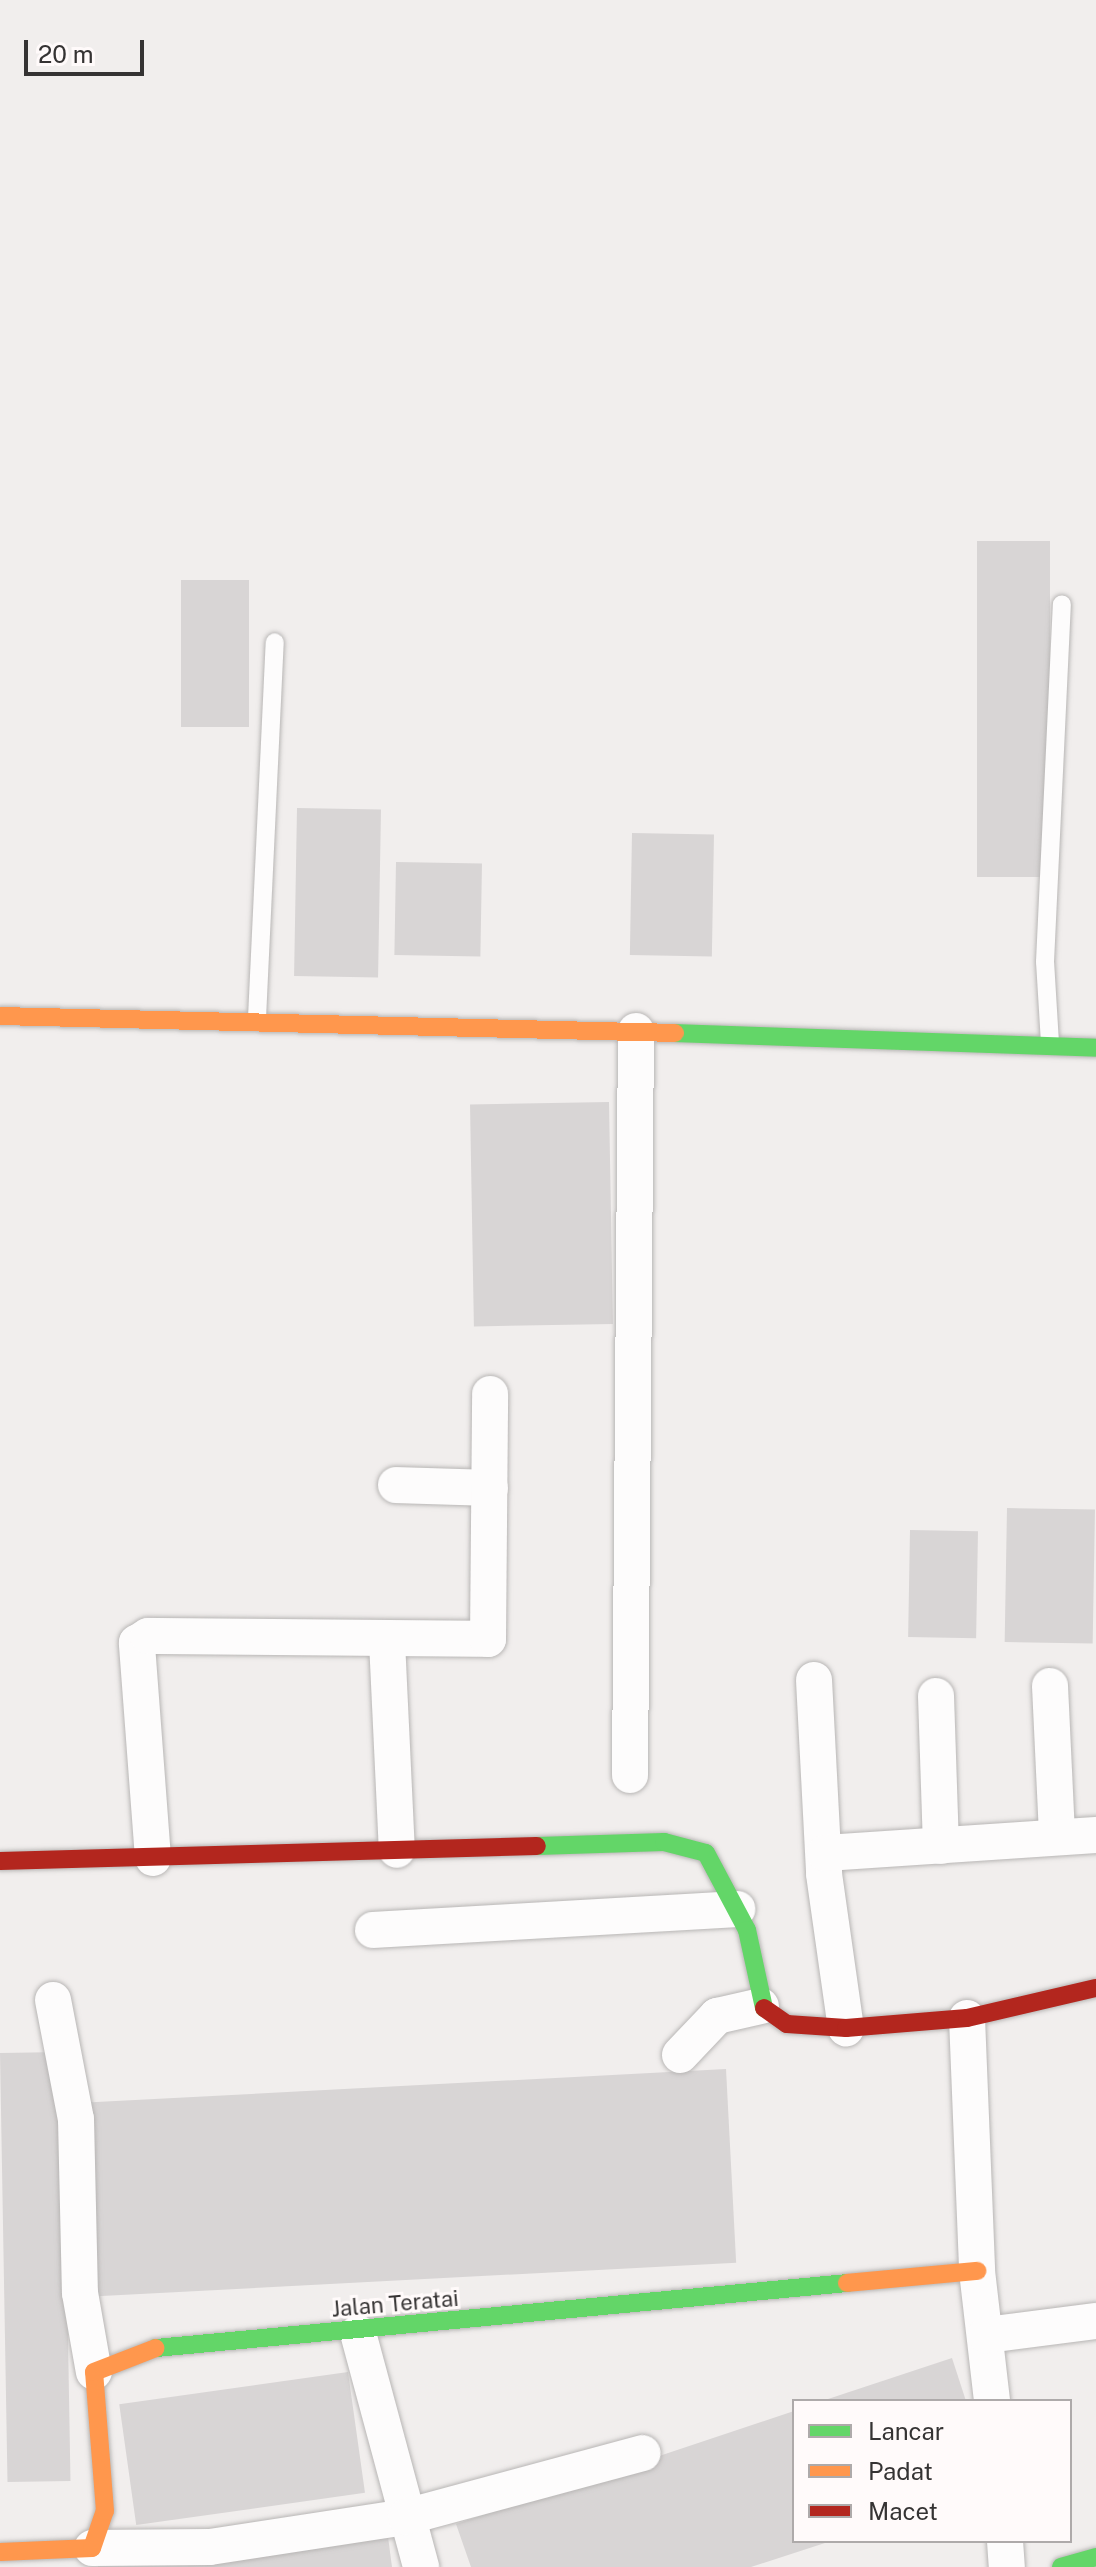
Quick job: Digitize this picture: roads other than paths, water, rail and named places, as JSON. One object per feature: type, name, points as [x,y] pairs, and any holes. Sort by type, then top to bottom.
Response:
[{"type":"street","points":[[0,1016],[257,1018],[1050,1043],[1096,1048]]},
{"type":"street","points":[[630,1775],[636,1031]]},
{"type":"street","points":[[153,1858],[137,1643],[148,1636],[387,1641],[488,1639],[490,1394]]},
{"type":"street","points":[[396,1485],[490,1488]]},
{"type":"street","points":[[387,1641],[397,1850]]},
{"type":"street","points":[[814,1680],[825,1853],[846,2028]]},
{"type":"street","points":[[1050,1686],[1057,1836]]},
{"type":"street","points":[[936,1696],[941,1846]]},
{"type":"street","points":[[825,1853],[1096,1835]]},
{"type":"street","points":[[0,1861],[680,1844],[706,1853],[737,1909],[755,1953],[761,2006]]},
{"type":"street","points":[[373,1930],[737,1909]]},
{"type":"street","points":[[680,2055],[717,2016],[761,2006],[787,2024],[846,2028],[967,2018],[1096,1988]]},
{"type":"street","points":[[53,2000],[76,2119],[80,2293],[94,2372],[105,2511],[92,2548]]},
{"type":"street","points":[[967,2018],[977,2271],[992,2399]]},
{"type":"street","name":"Jalan Teratai","points":[[94,2372],[173,2342],[358,2333],[977,2271]]},
{"type":"street","points":[[986,2335],[1096,2321]]},
{"type":"street","points":[[358,2333],[421,2567]]},
{"type":"street","points":[[0,2552],[210,2547],[406,2517],[643,2453]]},
{"type":"street","points":[[1005,2543],[1007,2567]]},
{"type":"street","points":[[1061,2567],[1096,2557]]},
{"type":"lane","points":[[1050,1043],[1045,962],[1062,604]]},
{"type":"lane","points":[[257,1018],[275,642]]}]
